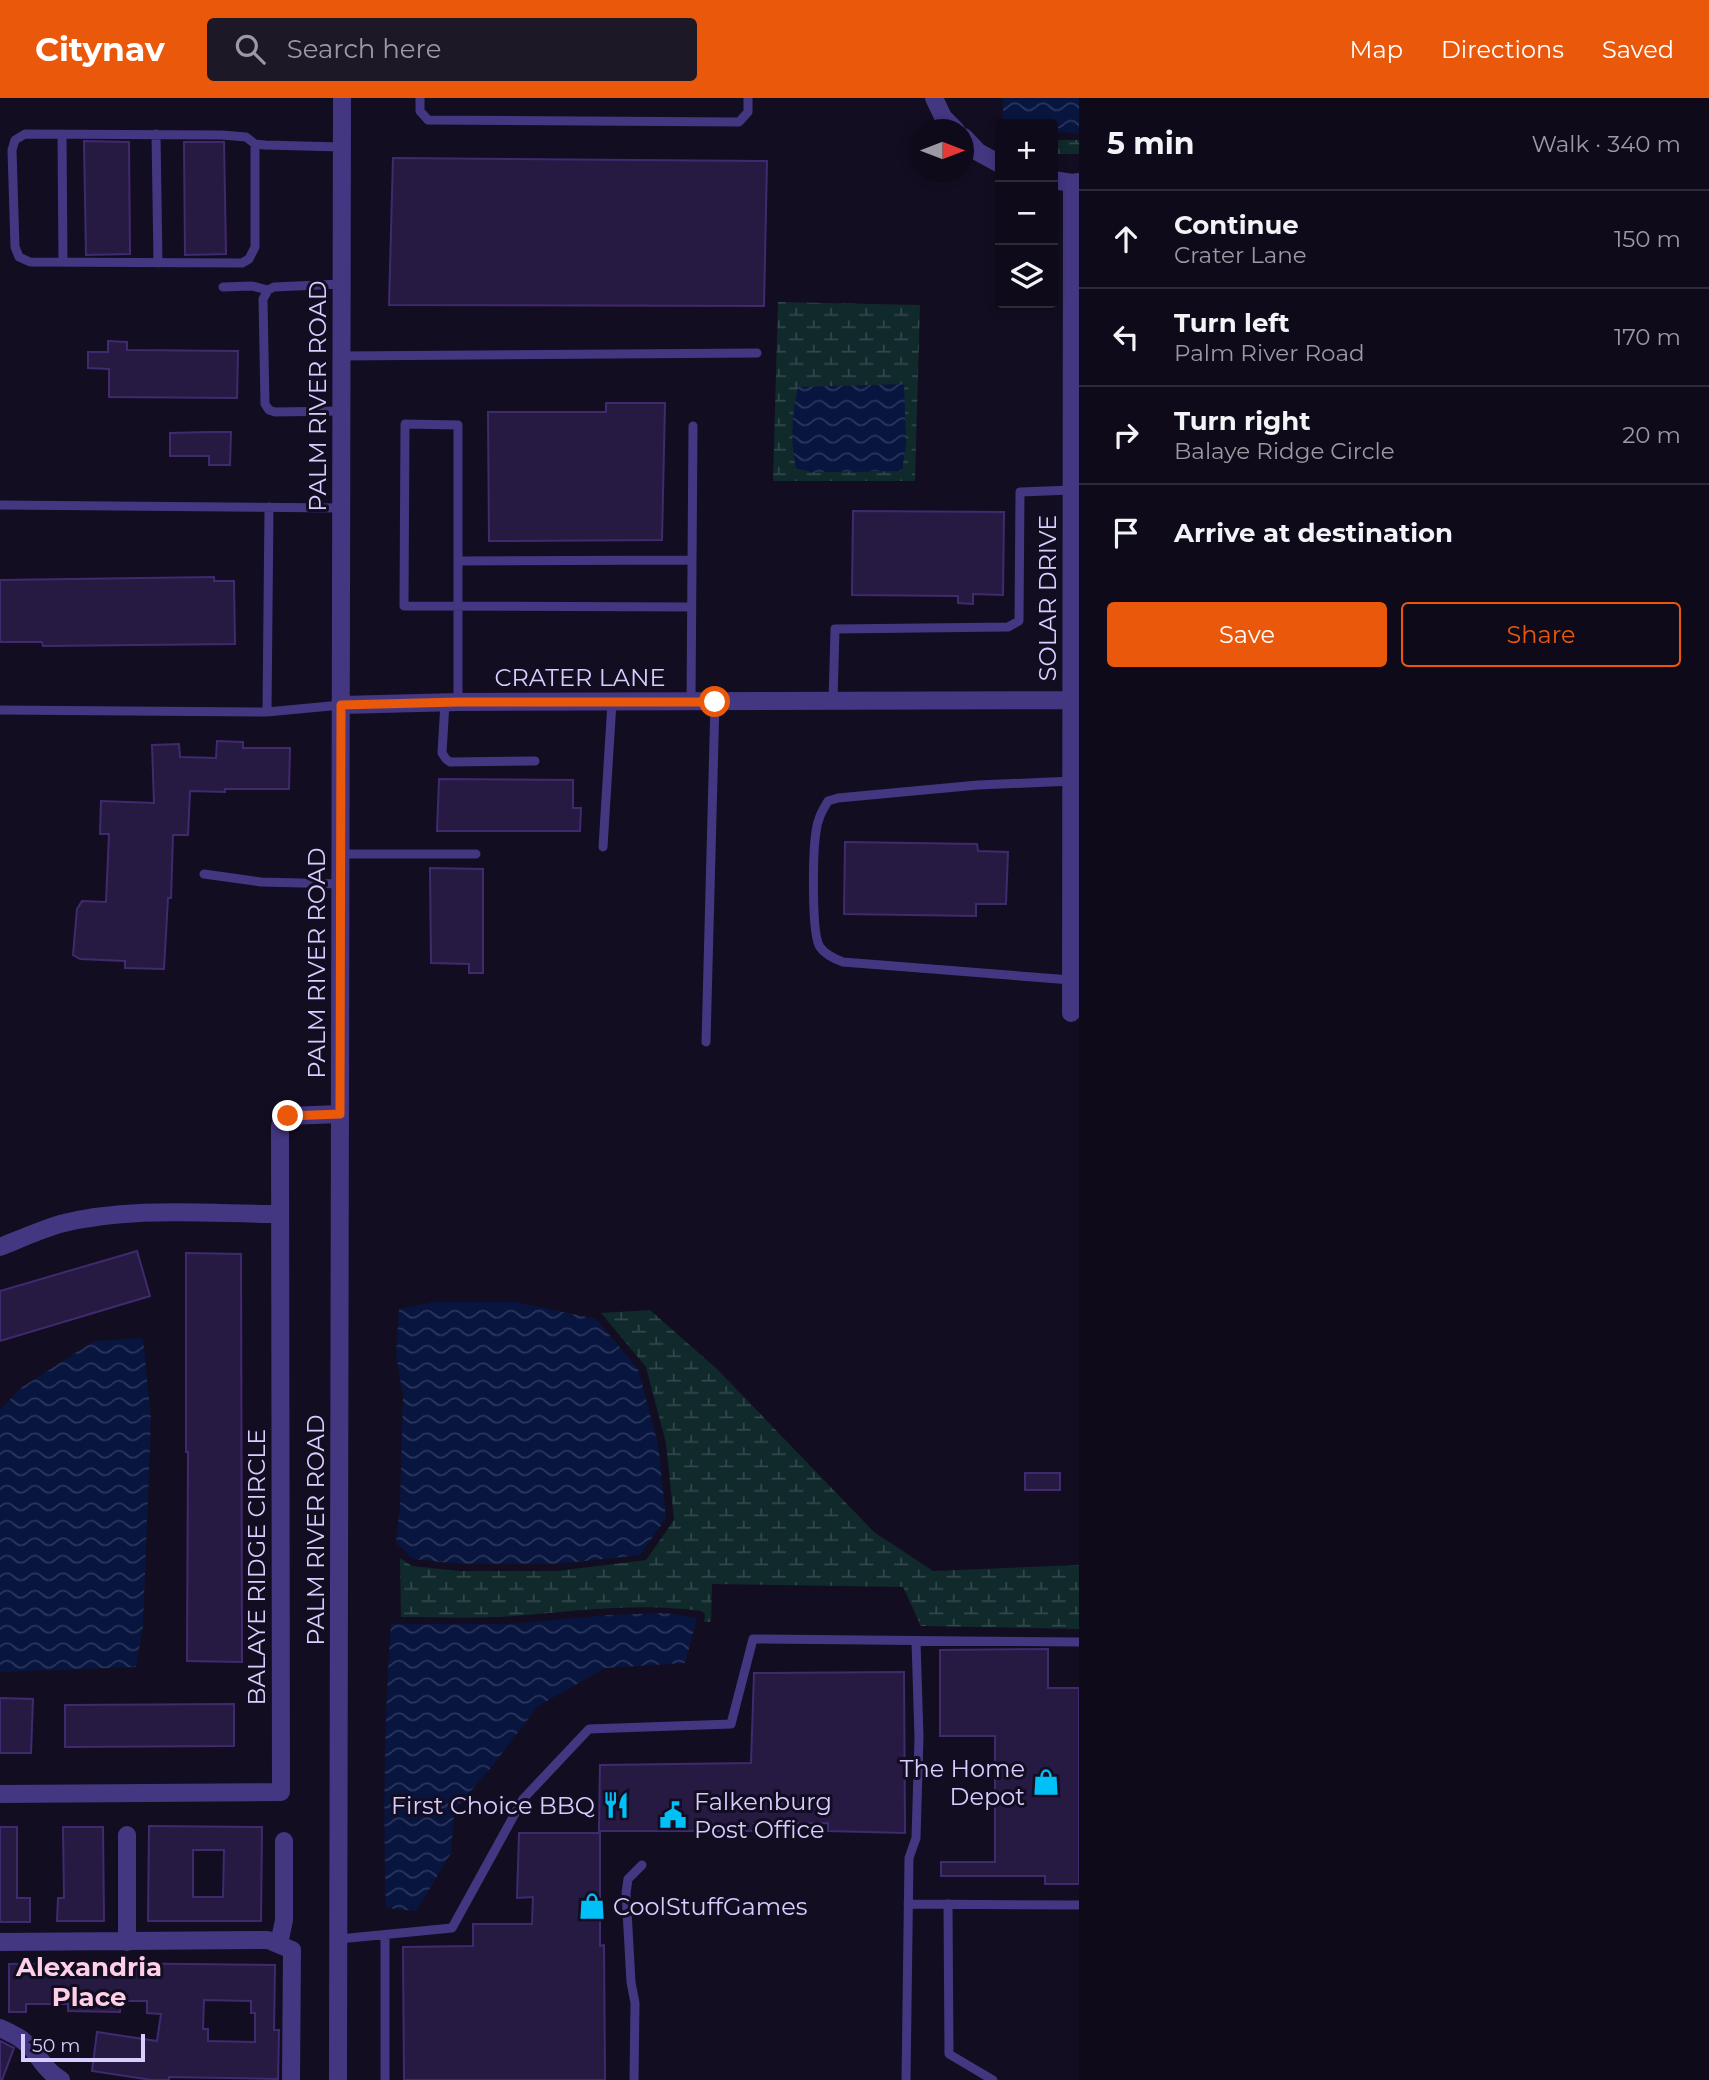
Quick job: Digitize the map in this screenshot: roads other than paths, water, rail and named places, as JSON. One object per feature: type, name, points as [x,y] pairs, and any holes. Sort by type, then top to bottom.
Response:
[{"type":"street","name":"PALM RIVER ROAD","points":[[338,2080],[342,98]]},
{"type":"street","points":[[934,98],[945,119]]},
{"type":"street","points":[[974,148],[995,160]]},
{"type":"street","name":"SOLAR DRIVE","points":[[1058,180],[1076,182],[1072,490],[1075,544],[1072,700],[1075,781],[1071,1013]]},
{"type":"street","name":"CRATER LANE","points":[[341,705],[451,702],[1072,700]]},
{"type":"street","name":"BALAYE RIDGE CIRCLE","points":[[0,1794],[281,1792],[279,1126],[283,1119],[295,1116],[340,1114]]},
{"type":"street","points":[[0,1247],[60,1224],[105,1217],[150,1214],[279,1214]]},
{"type":"street","points":[[127,1835],[127,1942]]},
{"type":"street","points":[[279,1944],[284,1920],[284,1840]]},
{"type":"street","points":[[0,1942],[268,1940],[292,1950],[291,2080]]},
{"type":"street","points":[[0,2028],[18,2036],[33,2049],[44,2067],[61,2080]]},
{"type":"lane","points":[[420,98],[420,111],[428,120],[725,122],[739,122],[748,112],[748,98]]},
{"type":"lane","points":[[256,144],[255,247],[249,259],[242,263],[30,262],[19,257],[15,247],[12,150],[15,140],[25,134],[246,137],[256,144],[342,147]]},
{"type":"lane","points":[[62,134],[63,262]]},
{"type":"lane","points":[[156,134],[158,263]]},
{"type":"lane","points":[[341,284],[274,287],[268,290],[263,299],[265,404],[269,410],[341,411]]},
{"type":"lane","points":[[223,287],[252,286],[268,290]]},
{"type":"lane","points":[[341,356],[757,353]]},
{"type":"lane","points":[[535,761],[450,762],[442,753],[451,702],[458,607],[458,425],[405,424],[404,606],[458,607],[691,607]]},
{"type":"lane","points":[[691,702],[693,426]]},
{"type":"lane","points":[[833,701],[835,629],[1009,627],[1019,621],[1020,492],[1072,490]]},
{"type":"lane","points":[[0,505],[341,508]]},
{"type":"lane","points":[[267,712],[269,507]]},
{"type":"lane","points":[[458,561],[692,561]]},
{"type":"lane","points":[[603,847],[612,702]]},
{"type":"lane","points":[[706,1042],[715,702]]},
{"type":"lane","points":[[0,710],[267,712],[341,705]]},
{"type":"lane","points":[[1071,980],[843,962],[827,955],[818,946],[814,911],[814,862],[816,832],[821,812],[828,801],[978,785],[1075,781]]},
{"type":"lane","points":[[341,854],[476,854]]},
{"type":"lane","points":[[204,874],[261,882],[341,884]]},
{"type":"lane","points":[[339,1939],[452,1928],[523,1800],[589,1729],[731,1724],[753,1639],[1079,1642]]},
{"type":"lane","points":[[906,2080],[909,1858],[916,1838],[919,1737],[916,1641]]},
{"type":"lane","points":[[634,2080],[635,2003],[631,1982],[626,1886],[631,1874],[642,1865]]},
{"type":"lane","points":[[908,1904],[1079,1905]]},
{"type":"lane","points":[[948,1904],[949,2054],[993,2080]]},
{"type":"lane","points":[[385,1935],[385,2080]]},
{"type":"water","points":[[1003,98],[1079,98],[1079,133],[1058,132],[1058,119],[1003,119]]},
{"type":"water","points":[[904,384],[906,443],[902,471],[812,472],[796,468],[792,428],[798,387]]},
{"type":"water","points":[[435,1302],[516,1302],[596,1319],[638,1369],[658,1444],[666,1518],[640,1555],[556,1564],[460,1564],[413,1559],[396,1543],[400,1507],[403,1396],[396,1354],[399,1309]]},
{"type":"water","points":[[143,1338],[151,1419],[143,1625],[136,1667],[0,1672],[0,1410],[21,1388],[94,1341]]},
{"type":"water","points":[[666,1613],[697,1618],[685,1663],[605,1668],[538,1706],[454,1810],[451,1853],[416,1911],[386,1908],[385,1766],[391,1624],[510,1624]]},
{"type":"place","name":"The Home Depot","points":[[1046,1782]]},
{"type":"place","name":"First Choice BBQ","points":[[616,1805]]},
{"type":"place","name":"Falkenburg Post Office","points":[[673,1815]]},
{"type":"place","name":"CoolStuffGames","points":[[592,1906]]},
{"type":"district","name":"Alexandria Place","points":[[89,1982]]}]
